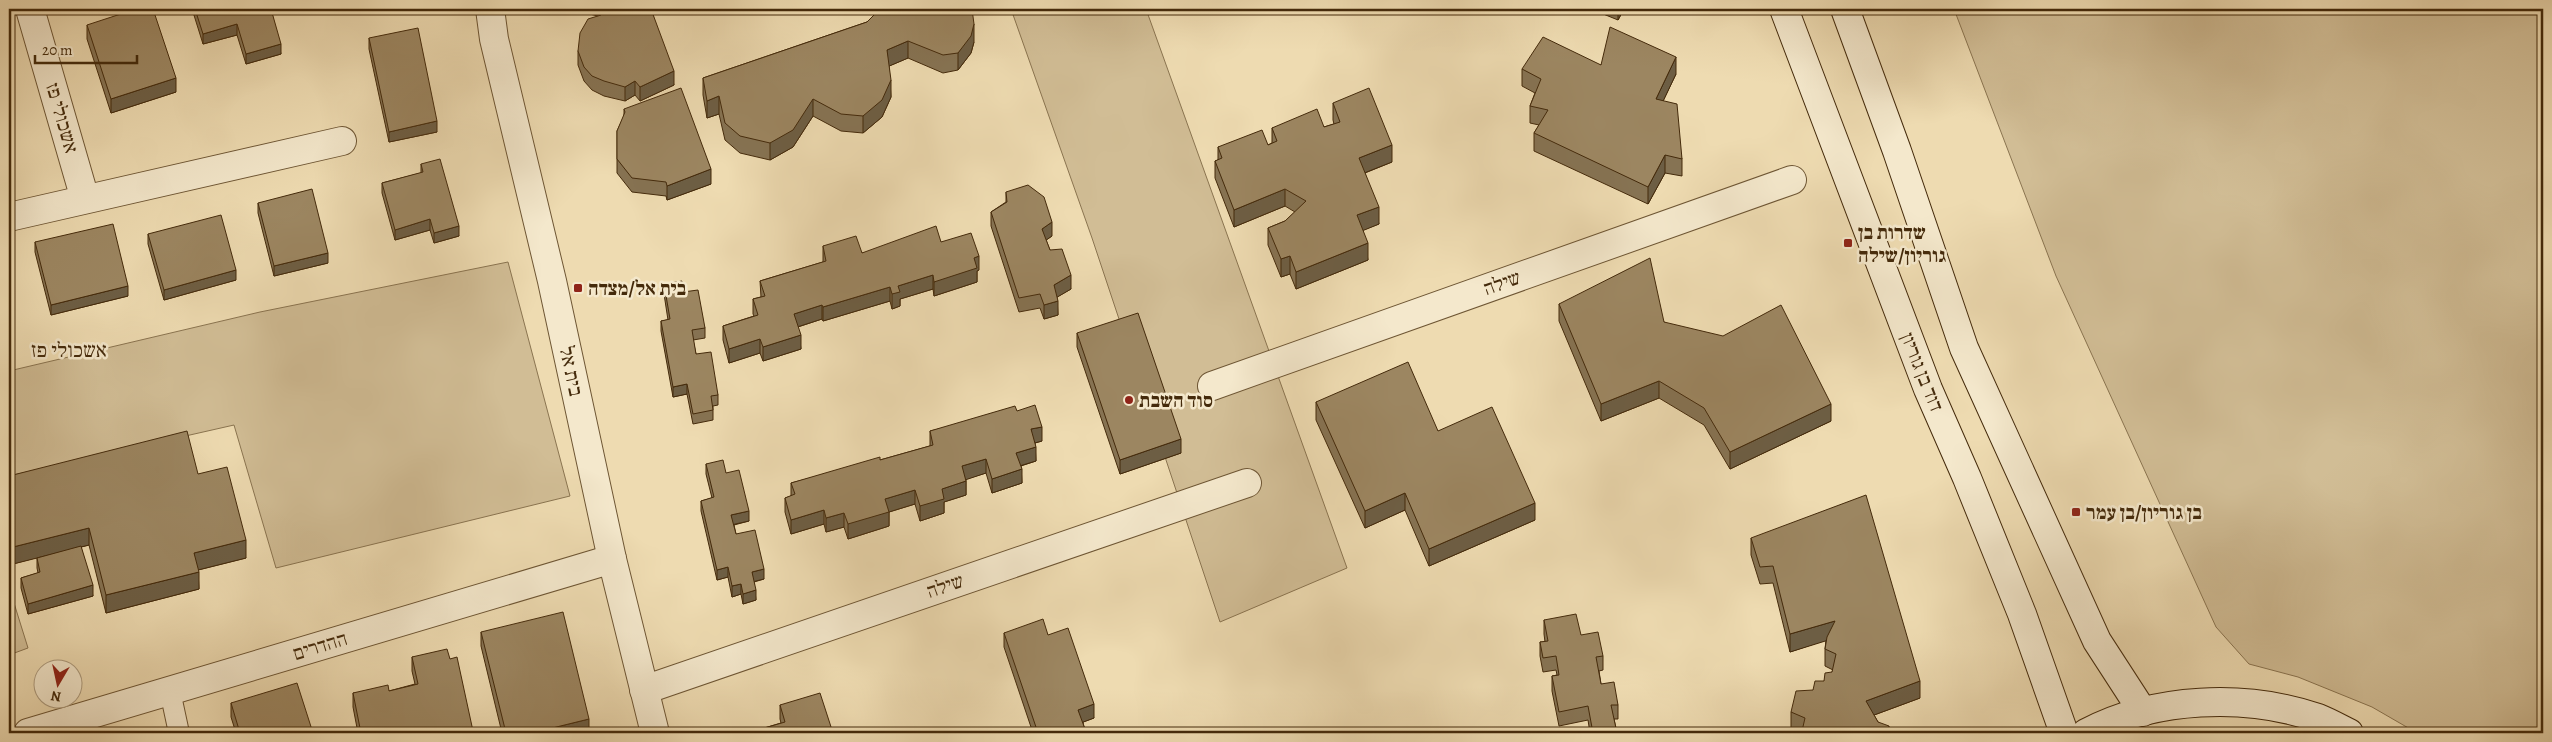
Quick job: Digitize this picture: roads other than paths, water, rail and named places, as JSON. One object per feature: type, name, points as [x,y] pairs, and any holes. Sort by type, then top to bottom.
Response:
[{"type":"street","name":"אשכולי פז","points":[[30,9],[85,199]]},
{"type":"street","name":"בית אל","points":[[490,9],[494,39],[552,281],[612,559],[656,733]]},
{"type":"street","name":"דוד בן גוריון","points":[[1784,9],[1924,380],[1967,478],[2022,614],[2064,733]]},
{"type":"street","points":[[1845,9],[1897,151],[1964,348],[2097,641],[2143,712]]},
{"type":"street","points":[[9,217],[342,141]]},
{"type":"street","name":"שילה","points":[[1212,386],[1792,180]]},
{"type":"street","name":"שילה","points":[[644,690],[1247,483]]},
{"type":"street","name":"ההדרים","points":[[28,733],[612,559]]},
{"type":"street","points":[[170,691],[179,733]]},
{"type":"street","points":[[2086,733],[2143,712],[2201,702],[2262,705],[2318,718],[2349,733]]},
{"type":"place","name":"שדרות בן גוריון/שילה","points":[[1848,243]]},
{"type":"place","name":"בית אל/מצדה","points":[[578,288]]},
{"type":"place","name":"סוד השבת","points":[[1129,400]]},
{"type":"place","name":"בן גוריון/בן עמר","points":[[2076,512]]},
{"type":"district","name":"אשכולי פז","points":[[69,350]]}]
